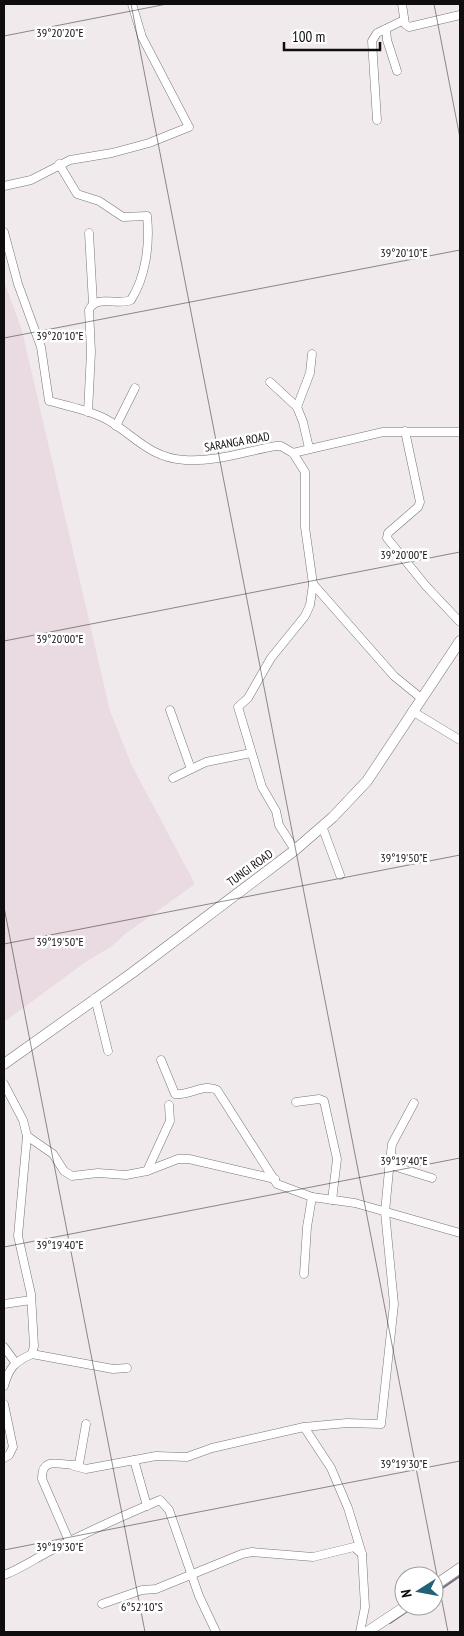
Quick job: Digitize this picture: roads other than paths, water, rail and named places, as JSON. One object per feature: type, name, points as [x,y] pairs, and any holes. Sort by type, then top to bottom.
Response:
[{"type":"main road","name":"TUNGI ROAD","points":[[4,1064],[295,850],[322,826],[367,782],[412,711],[460,641]]},
{"type":"main road","points":[[444,1579],[460,1568]]},
{"type":"main road","points":[[367,1632],[394,1614]]},
{"type":"street","points":[[4,186],[31,180],[70,160],[112,153],[149,143],[189,127],[142,37],[132,4]]},
{"type":"street","points":[[402,4],[406,25],[411,26],[460,15]]},
{"type":"street","points":[[377,120],[372,41],[377,33],[404,20]]},
{"type":"street","points":[[386,29],[387,40],[398,71]]},
{"type":"street","points":[[60,164],[77,194],[99,201],[123,217],[147,216],[148,247],[136,292],[131,300],[117,303],[99,301],[93,304]]},
{"type":"street","name":"SARANGA ROAD","points":[[4,232],[18,284],[40,347],[49,401],[88,412],[116,426],[145,448],[183,460],[230,457],[276,446],[281,446],[293,453]]},
{"type":"street","points":[[88,412],[91,352],[89,313],[93,304],[89,233]]},
{"type":"street","points":[[297,407],[310,374],[312,354]]},
{"type":"street","points":[[270,382],[297,407],[304,422],[309,448]]},
{"type":"street","points":[[116,426],[135,388]]},
{"type":"street","points":[[405,431],[420,502],[418,507],[388,533],[387,538],[426,586],[460,622]]},
{"type":"street","points":[[295,850],[279,825],[276,810],[262,787],[238,706],[248,698],[274,652],[305,616],[310,605],[313,584],[305,527],[304,472],[293,453],[383,432],[460,432]]},
{"type":"street","points":[[313,584],[394,676],[421,698]]},
{"type":"street","points":[[170,710],[191,769]]},
{"type":"street","points":[[412,711],[460,740]]},
{"type":"street","points":[[174,778],[206,762],[251,753]]},
{"type":"street","points":[[322,826],[340,875]]},
{"type":"street","points":[[95,998],[108,1051]]},
{"type":"street","points":[[161,1060],[175,1094],[181,1095],[211,1088],[217,1090],[277,1184],[312,1197],[355,1203],[460,1233]]},
{"type":"street","points":[[4,1084],[22,1120],[27,1136],[18,1236],[31,1300],[34,1346],[32,1354]]},
{"type":"street","points":[[296,1102],[319,1099],[324,1101],[337,1159],[332,1200]]},
{"type":"street","points":[[69,1541],[42,1476],[45,1468],[50,1464],[59,1462],[86,1469],[156,1456],[187,1457],[253,1438],[304,1427],[347,1423],[381,1424],[394,1304],[385,1212],[392,1144],[414,1103]]},
{"type":"street","points":[[147,1171],[170,1121],[169,1105]]},
{"type":"street","points":[[27,1136],[53,1154],[66,1173],[72,1176],[98,1173],[126,1175],[147,1171],[170,1161],[189,1158],[275,1179]]},
{"type":"street","points":[[390,1165],[432,1178]]},
{"type":"street","points":[[304,1274],[307,1228],[312,1197]]},
{"type":"street","points":[[4,1304],[31,1300]]},
{"type":"street","points":[[4,1347],[15,1362]]},
{"type":"street","points":[[4,1386],[8,1371],[15,1362],[32,1354],[114,1370],[126,1368]]},
{"type":"street","points":[[4,1404],[13,1448],[9,1455],[4,1458]]},
{"type":"street","points":[[74,1466],[80,1463],[86,1424]]},
{"type":"street","points":[[304,1427],[331,1468],[348,1508],[362,1554],[365,1607],[360,1632]]},
{"type":"street","points":[[134,1460],[147,1506]]},
{"type":"street","points":[[4,1574],[28,1565],[69,1541],[160,1500],[168,1508],[199,1596],[216,1632]]},
{"type":"street","points":[[102,1604],[142,1590],[156,1589],[247,1553],[313,1557],[354,1547],[362,1554]]},
{"type":"waterway","points":[[444,1587],[460,1576]]},
{"type":"waterway","points":[[390,1623],[400,1616]]}]
